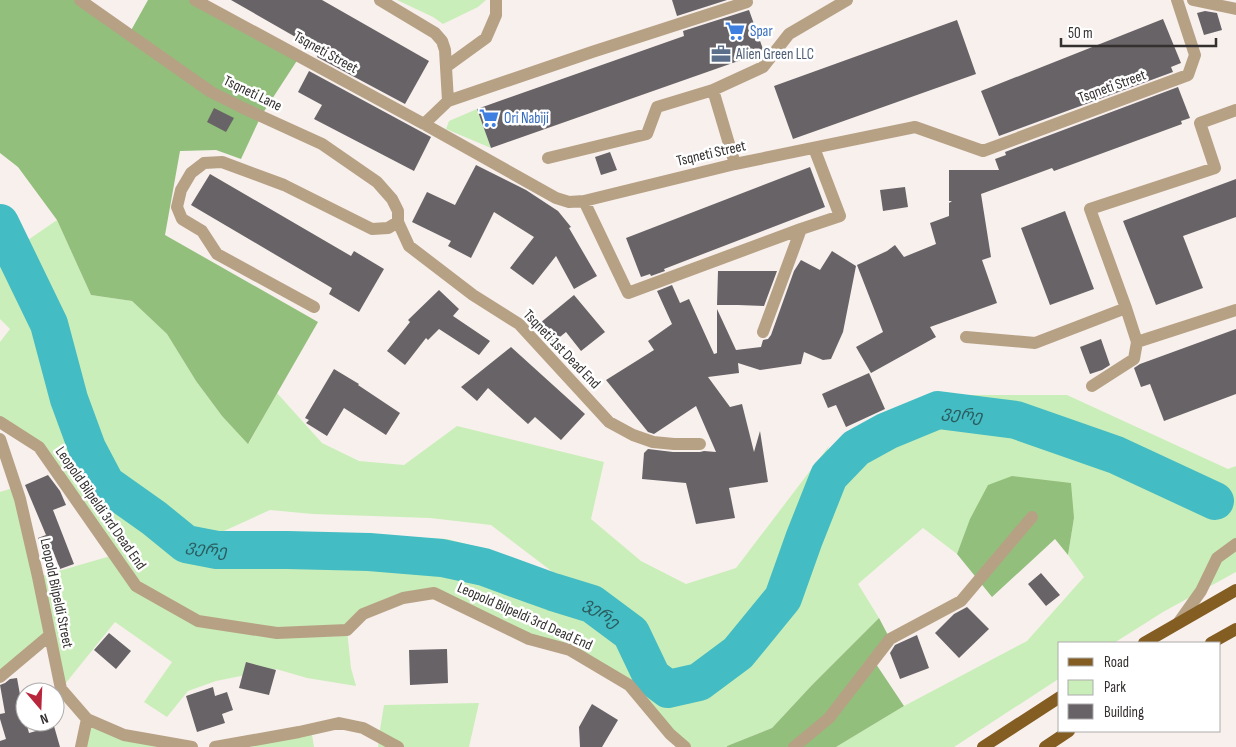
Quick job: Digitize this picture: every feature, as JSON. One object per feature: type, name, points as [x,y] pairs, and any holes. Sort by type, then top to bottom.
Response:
[{"type":"main road","points":[[1146,642],[1236,590]]},
{"type":"main road","points":[[1213,642],[1236,629]]},
{"type":"main road","points":[[983,747],[1058,698]]},
{"type":"main road","points":[[1045,747],[1068,732]]},
{"type":"street","name":"Tsqneti Lane","points":[[80,0],[211,92],[322,144],[377,182],[392,199],[398,211],[398,222]]},
{"type":"street","name":"Tsqneti Street","points":[[195,0],[556,198],[569,202],[584,201],[734,164],[915,127],[983,151],[1188,75],[1195,55],[1176,0]]},
{"type":"street","points":[[380,0],[435,33],[442,41],[445,50],[448,102]]},
{"type":"street","points":[[446,68],[486,38],[496,15],[496,0]]},
{"type":"street","points":[[548,158],[647,134],[657,107],[713,90],[763,67],[789,34],[847,0]]},
{"type":"street","points":[[1193,0],[1236,9]]},
{"type":"street","points":[[424,124],[448,102],[592,52],[747,2]]},
{"type":"street","points":[[713,90],[734,164]]},
{"type":"street","points":[[1092,386],[1134,358],[1137,342],[1090,208],[1215,168],[1200,124],[1236,110]]},
{"type":"street","points":[[584,201],[628,293],[840,216],[814,148]]},
{"type":"street","points":[[314,307],[217,254],[202,231],[182,219],[177,208],[181,190],[191,173],[204,163],[222,162],[284,185],[372,229],[388,228],[398,222]]},
{"type":"street","name":"Tsqneti 1st Dead End","points":[[398,222],[409,246],[473,295],[519,324],[609,422],[633,435],[653,442],[700,444]]},
{"type":"street","points":[[763,332],[801,229]]},
{"type":"street","points":[[966,337],[1035,343],[1126,308]]},
{"type":"street","points":[[1137,342],[1236,310]]},
{"type":"street","name":"Leopold Bilpeldi 3rd Dead End","points":[[0,422],[39,447],[136,586],[198,621],[277,634],[347,630],[363,614],[403,598],[434,593],[529,639],[570,650],[629,685],[670,734],[685,747]]},
{"type":"street","name":"Leopold Bilpeldi Street","points":[[0,438],[20,499],[61,689],[87,719]]},
{"type":"street","points":[[794,747],[830,718],[890,640],[962,601],[1032,517]]},
{"type":"street","points":[[1179,622],[1201,591],[1217,558],[1236,544]]},
{"type":"street","points":[[0,677],[50,636]]},
{"type":"street","points":[[81,747],[87,719],[124,734],[192,747]]},
{"type":"street","points":[[215,747],[339,723],[363,728],[398,747]]},
{"type":"green space","points":[[0,0],[80,0],[129,34],[148,0],[195,0],[300,56],[261,116],[241,159],[216,150],[180,151],[165,235],[318,322],[248,444],[222,416],[196,381],[167,334],[132,301],[91,295],[57,220],[18,167],[0,153]]},
{"type":"green space","points":[[397,0],[486,0],[478,7],[443,24],[433,17]]},
{"type":"green space","points":[[477,109],[491,148],[446,129],[449,121]]},
{"type":"green space","points":[[57,220],[91,295],[132,301],[167,334],[196,381],[222,416],[249,443],[277,393],[322,443],[359,461],[404,465],[457,426],[604,462],[591,519],[641,561],[686,584],[736,568],[829,446],[770,586],[736,633],[696,671],[662,674],[635,622],[609,602],[579,590],[491,525],[430,518],[313,514],[270,510],[213,536],[177,525],[145,501],[110,469],[88,421],[74,352],[59,306],[25,242]]},
{"type":"green space","points":[[2,263],[43,340],[60,406],[94,484],[182,555],[231,558],[258,545],[304,534],[447,539],[478,547],[506,562],[547,599],[594,620],[621,638],[644,684],[663,698],[700,690],[745,659],[796,602],[837,494],[867,455],[946,418],[1014,432],[1212,511],[1219,491],[1030,413],[963,395],[1067,395],[1228,469],[1236,466],[1236,572],[1163,612],[1116,642],[1058,642],[1058,679],[954,747],[836,747],[904,706],[1027,641],[1084,577],[1068,555],[1074,518],[974,512],[957,554],[923,528],[858,584],[879,618],[772,728],[727,747],[685,747],[629,685],[570,650],[433,593],[403,598],[347,630],[351,668],[356,686],[307,678],[276,669],[216,681],[188,691],[167,717],[144,702],[172,662],[115,622],[65,684],[65,682],[60,682],[50,636],[0,677],[0,492],[16,487],[38,577],[114,555],[39,447],[0,422],[0,342],[10,329],[0,319],[0,266]]},
{"type":"green space","points":[[1012,476],[1071,483],[1074,518],[1068,555],[1055,539],[992,597],[957,554],[970,519],[988,485]]},
{"type":"green space","points":[[879,618],[890,639],[874,661],[904,706],[836,747],[727,747],[772,728]]},
{"type":"green space","points":[[479,703],[469,747],[378,747],[384,705]]},
{"type":"green space","points":[[87,719],[182,747],[81,747]]},
{"type":"green space","points":[[311,729],[314,747],[250,747]]},
{"type":"building","points":[[231,0],[322,0],[429,61],[405,104],[317,57],[320,51]]},
{"type":"building","points":[[672,0],[727,0],[677,16]]},
{"type":"building","points":[[749,10],[764,52],[491,148],[477,109],[684,36],[683,31]]},
{"type":"building","points":[[1205,11],[1217,13],[1222,30],[1204,35],[1197,13]]},
{"type":"building","points":[[1163,19],[1181,63],[1171,67],[1173,72],[999,136],[981,91]]},
{"type":"building","points":[[957,20],[976,74],[793,139],[774,86]]},
{"type":"building","points":[[309,71],[431,137],[414,171],[314,119],[322,105],[298,92]]},
{"type":"building","points":[[1178,87],[1190,118],[1181,121],[1182,124],[1054,171],[1052,168],[981,194],[991,257],[982,260],[997,303],[930,327],[936,337],[871,373],[856,347],[883,332],[857,265],[887,251],[895,245],[904,257],[936,244],[930,223],[949,216],[949,203],[952,201],[949,201],[949,170],[999,170],[995,159],[1006,155],[1005,152]]},
{"type":"building","points":[[214,108],[234,118],[226,132],[207,122]]},
{"type":"building","points":[[610,152],[617,170],[601,175],[595,157]]},
{"type":"building","points":[[476,165],[526,190],[558,211],[571,227],[569,228],[597,276],[574,289],[556,256],[533,285],[510,268],[534,237],[494,212],[471,258],[448,246],[451,241],[412,222],[427,192],[455,205]]},
{"type":"building","points":[[810,167],[825,207],[664,269],[665,271],[641,277],[626,238]]},
{"type":"building","points":[[210,174],[351,256],[354,251],[384,269],[359,312],[329,294],[332,288],[191,205]]},
{"type":"building","points":[[1236,179],[1236,217],[1183,236],[1203,288],[1156,305],[1123,221]]},
{"type":"building","points":[[905,187],[908,207],[883,211],[880,190]]},
{"type":"building","points":[[1065,211],[1094,289],[1050,305],[1021,228]]},
{"type":"building","points":[[832,251],[856,266],[843,332],[831,359],[823,360],[804,352],[801,364],[760,370],[738,363],[739,373],[708,377],[730,407],[742,404],[754,452],[760,431],[768,482],[729,488],[735,518],[696,524],[686,483],[642,479],[644,453],[648,449],[673,452],[716,452],[696,406],[654,434],[648,432],[606,380],[654,350],[648,341],[672,324],[657,291],[672,285],[680,303],[689,299],[714,354],[717,353],[717,309],[736,350],[761,347],[763,340],[768,339],[771,335],[794,271],[801,260],[820,270]]},
{"type":"building","points":[[718,271],[777,271],[764,306],[717,305]]},
{"type":"building","points":[[439,290],[459,309],[453,316],[490,341],[479,355],[439,329],[428,340],[426,338],[405,365],[387,351],[410,322],[408,320]]},
{"type":"building","points":[[574,295],[605,332],[581,351],[566,332],[550,345],[534,328]]},
{"type":"building","points":[[1236,329],[1236,394],[1164,421],[1150,384],[1141,387],[1134,368],[1140,364]]},
{"type":"building","points":[[1101,339],[1110,365],[1090,374],[1080,347]]},
{"type":"building","points":[[511,347],[585,414],[561,440],[535,417],[528,424],[488,388],[477,401],[461,387]]},
{"type":"building","points":[[334,369],[400,413],[386,435],[344,408],[327,436],[306,423],[309,420],[305,418]]},
{"type":"building","points":[[869,373],[885,409],[846,427],[836,405],[828,408],[822,394]]},
{"type":"building","points":[[48,475],[60,491],[66,505],[53,510],[74,564],[60,569],[53,551],[44,554],[38,538],[46,535],[25,485]]},
{"type":"building","points":[[1041,573],[1060,595],[1046,606],[1028,584]]},
{"type":"building","points":[[967,607],[989,629],[959,658],[935,633],[954,614]]},
{"type":"building","points":[[109,633],[131,651],[116,669],[94,650]]},
{"type":"building","points":[[917,635],[929,668],[900,679],[890,653],[895,645]]},
{"type":"building","points":[[447,649],[448,683],[410,685],[409,650]]},
{"type":"building","points":[[246,662],[276,670],[269,695],[239,688]]},
{"type":"building","points":[[17,678],[18,682],[15,682],[15,732],[56,732],[60,747],[0,747],[0,741],[6,739],[0,719],[0,714],[5,713],[0,685],[10,679]]},
{"type":"building","points":[[213,687],[215,696],[227,692],[233,710],[222,714],[225,723],[197,732],[186,696]]},
{"type":"building","points":[[592,704],[618,720],[602,747],[580,747],[579,727]]},
{"type":"waterway","name":"ვერე","points":[[0,223],[49,324],[69,399],[87,448],[106,484],[154,518],[186,544],[217,550],[369,552],[442,558],[484,567],[592,604],[631,633],[652,677],[668,689],[699,682],[738,653],[783,598],[829,476],[856,448],[887,431],[938,410],[1016,420],[1116,455],[1215,501]]},
{"type":"place","name":"Spar","points":[[735,31]]},
{"type":"place","name":"Alien Green LLC","points":[[721,54]]},
{"type":"place","name":"Ori Nabiji","points":[[489,118]]}]
